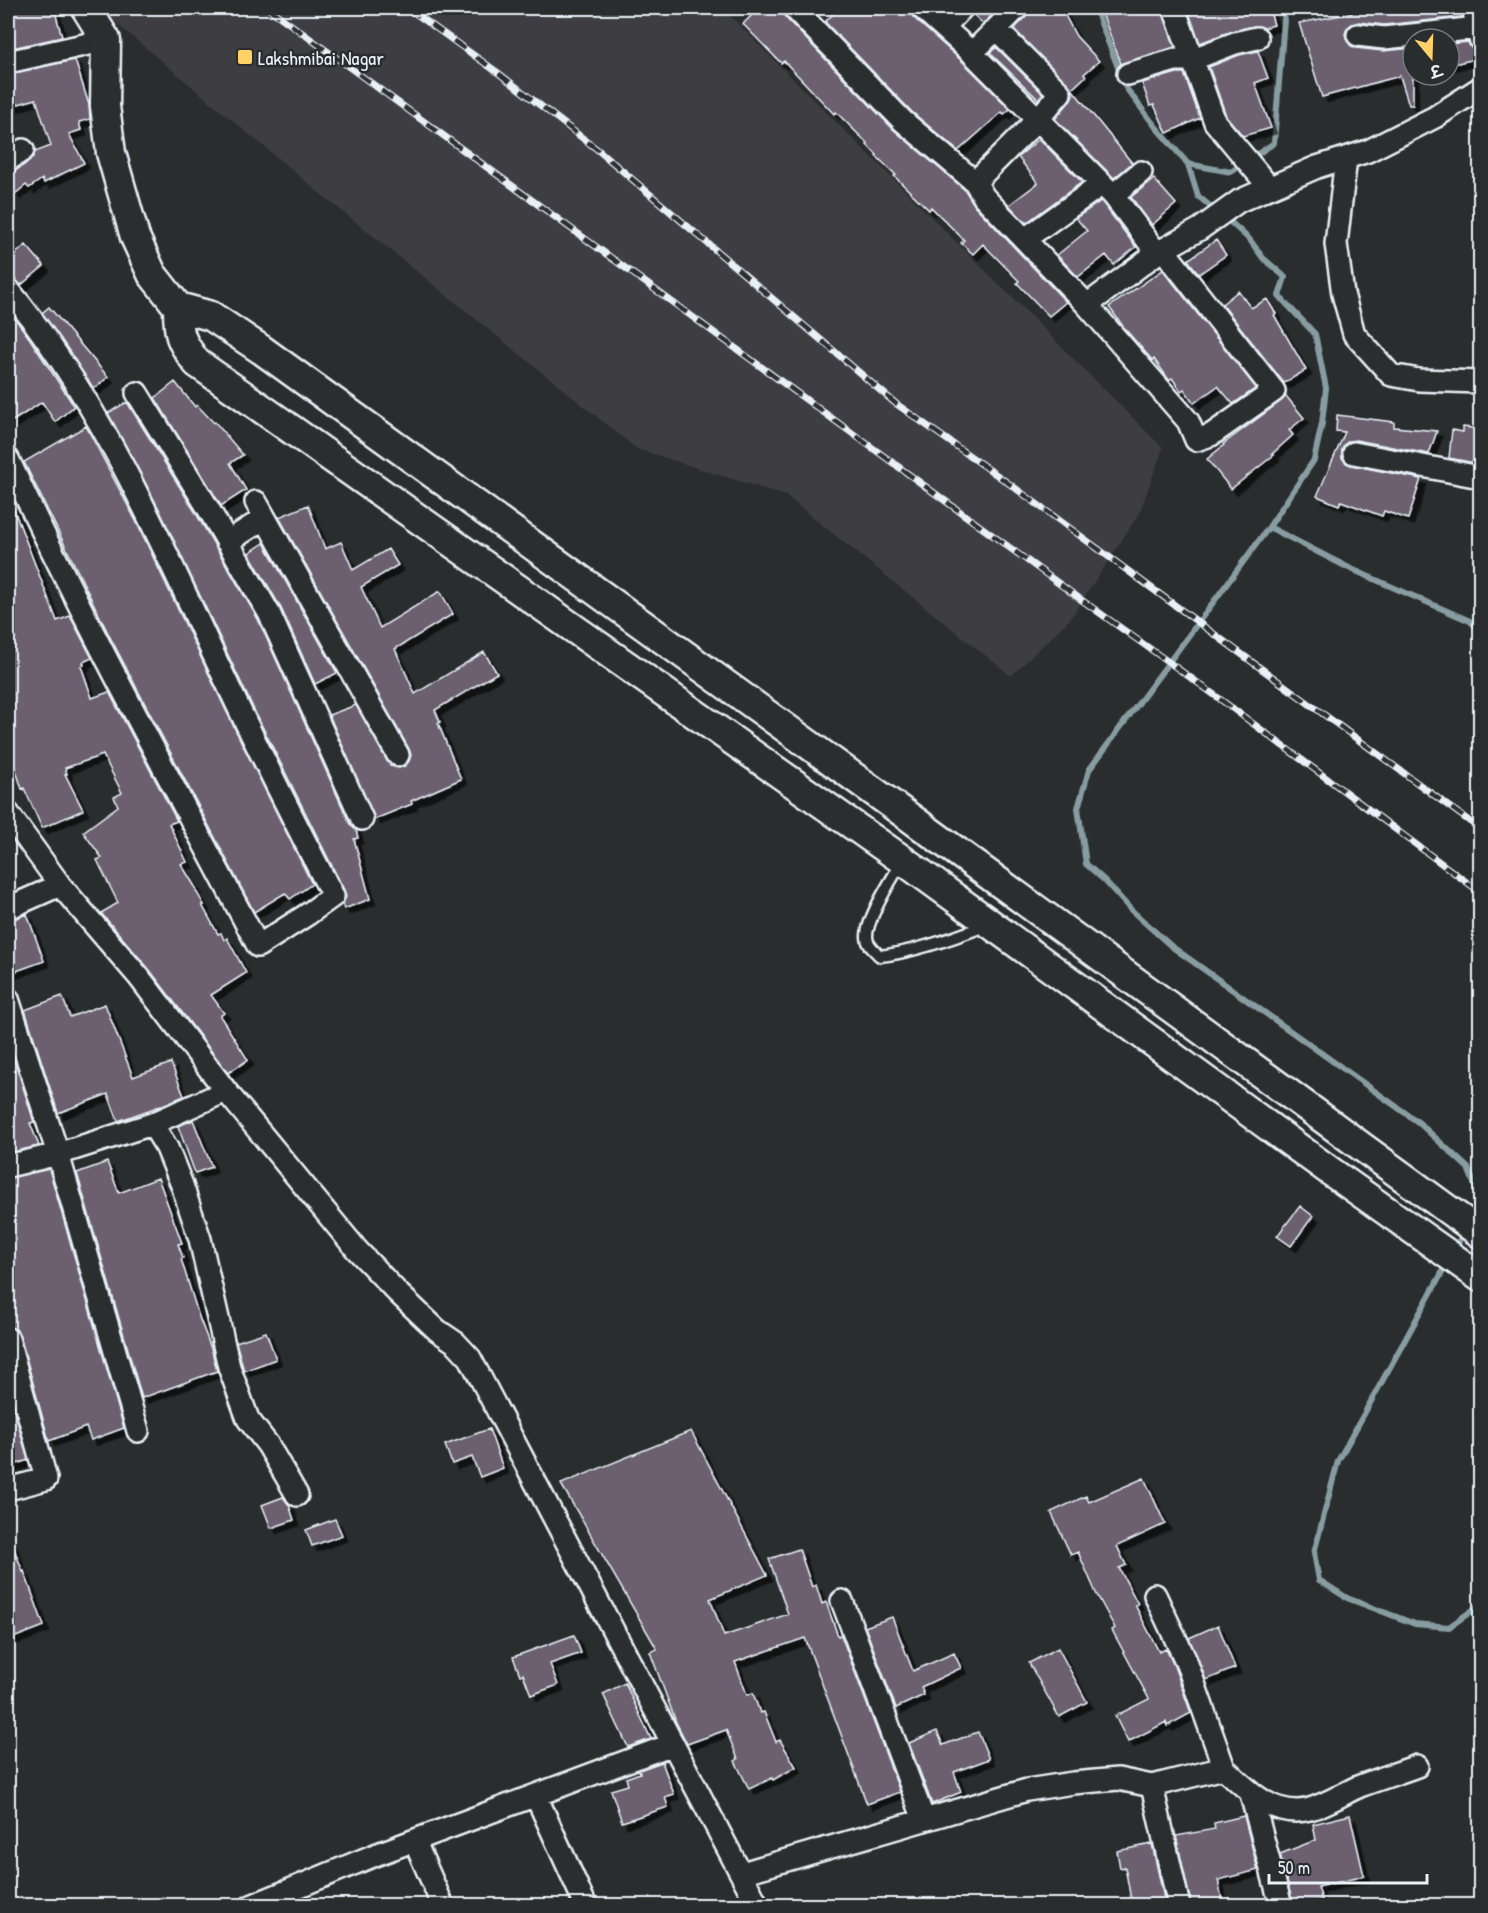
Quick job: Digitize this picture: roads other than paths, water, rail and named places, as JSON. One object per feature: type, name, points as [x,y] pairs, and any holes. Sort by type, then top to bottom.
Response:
[{"type":"street","points":[[86,8],[106,40],[105,106],[111,153],[135,237],[152,274],[178,307],[211,316],[262,350],[1480,1233]]},
{"type":"street","points":[[794,8],[903,121],[975,182],[984,197],[1087,305],[1188,421],[1196,440],[1211,435],[1274,391],[1108,189],[972,52],[922,8]]},
{"type":"street","points":[[944,27],[962,8]]},
{"type":"street","points":[[972,52],[1017,8]]},
{"type":"street","points":[[1174,8],[1215,122],[1270,188]]},
{"type":"street","points":[[1358,34],[1384,38],[1479,34],[1473,8]]},
{"type":"street","points":[[975,182],[1038,119],[1060,93],[996,29]]},
{"type":"street","points":[[1128,74],[1175,60],[1191,60],[1235,43],[1257,38]]},
{"type":"street","points":[[8,62],[106,40]]},
{"type":"street","points":[[1087,305],[1160,251],[1200,229],[1239,201],[1317,167],[1368,152],[1435,117],[1480,88]]},
{"type":"street","points":[[1346,158],[1336,244],[1343,294],[1354,334],[1391,375],[1419,380],[1480,381]]},
{"type":"street","points":[[1025,239],[1141,172]]},
{"type":"street","points":[[8,289],[48,343],[94,414],[147,511],[258,750],[333,896],[258,946],[115,675],[32,512],[8,459]]},
{"type":"street","points":[[178,307],[178,330],[185,347],[198,363],[903,860],[1478,1276]]},
{"type":"street","points":[[137,393],[268,613],[362,819]]},
{"type":"street","points":[[1354,453],[1480,477]]},
{"type":"street","points":[[227,542],[261,510],[398,755]]},
{"type":"street","points":[[8,813],[60,885],[139,977],[226,1092],[357,1250],[398,1293],[470,1358],[758,1905]]},
{"type":"street","points":[[8,908],[60,885]]},
{"type":"street","points":[[8,999],[58,1154],[138,1431]]},
{"type":"street","points":[[8,1167],[58,1154],[152,1124],[226,1092]]},
{"type":"street","points":[[152,1124],[167,1148],[200,1239],[230,1367],[248,1419],[268,1445],[297,1495]]},
{"type":"street","points":[[8,1339],[46,1479],[8,1489]]},
{"type":"street","points":[[1155,1595],[1185,1661],[1224,1768],[1251,1794],[1284,1810],[1311,1809],[1362,1786],[1417,1766]]},
{"type":"street","points":[[842,1601],[924,1820]]},
{"type":"street","points":[[251,1905],[673,1744]]},
{"type":"street","points":[[742,1873],[1027,1790],[1073,1782],[1118,1779],[1152,1786],[1224,1768]]},
{"type":"street","points":[[1152,1786],[1179,1905]]},
{"type":"street","points":[[1251,1794],[1281,1905]]},
{"type":"street","points":[[536,1796],[586,1905]]},
{"type":"street","points":[[415,1842],[443,1905]]},
{"type":"lane","points":[[903,860],[869,922],[867,939],[873,950],[880,956],[896,954],[963,935],[990,924]]},
{"type":"waterway","points":[[1095,8],[1126,88],[1188,164],[1198,196],[1217,212]]},
{"type":"waterway","points":[[1188,164],[1231,172],[1274,143],[1285,8]]},
{"type":"waterway","points":[[1225,217],[1250,240],[1263,258],[1285,277],[1279,296],[1315,334],[1326,388],[1322,423],[1314,460],[1269,527],[1089,770],[1078,808],[1086,864],[1131,910],[1171,946],[1418,1122],[1468,1168],[1480,1199]]},
{"type":"waterway","points":[[1269,527],[1349,568],[1470,621],[1480,630]]},
{"type":"waterway","points":[[1471,1218],[1480,1200]]},
{"type":"waterway","points":[[1454,1250],[1465,1230]]},
{"type":"waterway","points":[[1448,1262],[1338,1461],[1314,1553],[1319,1580],[1347,1598],[1415,1624],[1449,1627],[1480,1605]]},
{"type":"railway","points":[[268,8],[1205,688],[1480,892]]},
{"type":"railway","points":[[408,8],[497,72],[598,150],[895,403],[1011,485],[1480,829]]},
{"type":"place","name":"Lakshmibai Nagar","points":[[245,57]]}]
